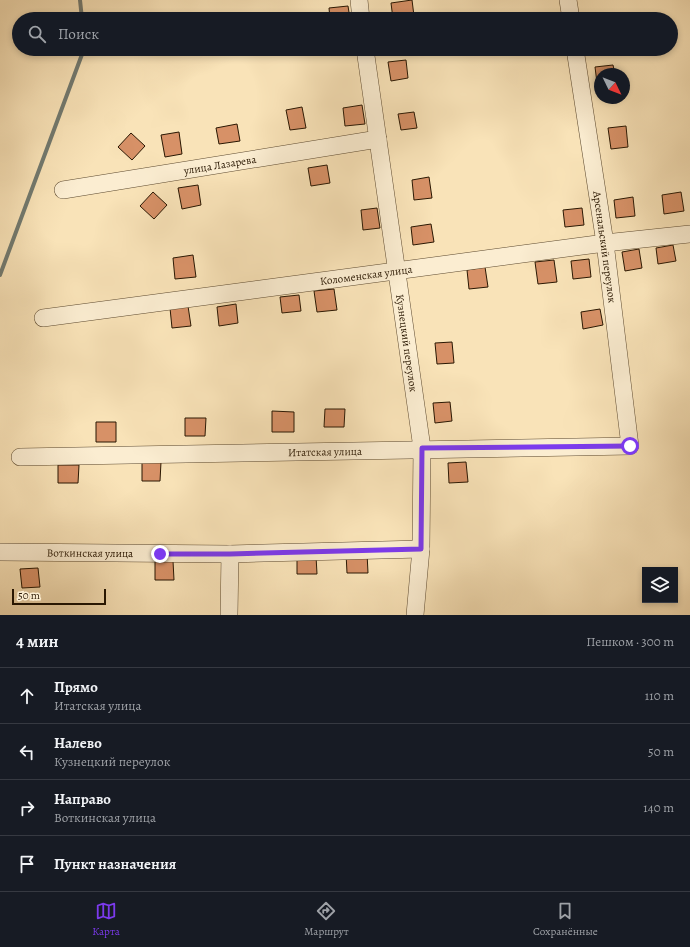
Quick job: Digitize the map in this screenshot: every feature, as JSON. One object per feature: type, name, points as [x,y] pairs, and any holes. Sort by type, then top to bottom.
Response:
[{"type":"street","points":[[359,0],[360,12]]},
{"type":"street","points":[[568,0],[570,12]]},
{"type":"street","name":"Кузнецкий переулок","points":[[366,56],[422,448],[421,549],[415,615]]},
{"type":"street","name":"Арсенальский переулок","points":[[576,56],[605,243],[630,446]]},
{"type":"street","name":"улица Лазарева","points":[[63,190],[378,139]]},
{"type":"street","name":"Коломенская улица","points":[[43,318],[397,272],[605,243],[690,234]]},
{"type":"street","name":"Итатская улица","points":[[20,457],[422,448],[630,446]]},
{"type":"street","name":"Воткинская улица","points":[[0,552],[230,554],[421,549]]},
{"type":"street","points":[[229,615],[230,554]]},
{"type":"building","points":[[412,0],[414,12],[392,12],[391,3]]},
{"type":"building","points":[[348,6],[349,12],[329,12],[329,8]]},
{"type":"building","points":[[406,60],[408,78],[391,81],[388,62]]},
{"type":"building","points":[[613,65],[614,68],[595,68]]},
{"type":"building","points":[[362,105],[365,124],[345,126],[343,108]]},
{"type":"building","points":[[302,107],[306,128],[290,130],[286,110]]},
{"type":"building","points":[[414,112],[417,128],[401,130],[398,114]]},
{"type":"building","points":[[237,124],[240,141],[219,144],[216,128]]},
{"type":"building","points":[[626,126],[628,147],[611,149],[608,128]]},
{"type":"building","points":[[179,132],[182,154],[165,157],[161,135]]},
{"type":"building","points":[[131,133],[145,146],[132,160],[118,147]]},
{"type":"building","points":[[327,165],[330,183],[311,186],[308,168]]},
{"type":"building","points":[[429,177],[432,198],[414,200],[412,180]]},
{"type":"building","points":[[198,185],[201,205],[182,209],[178,188]]},
{"type":"building","points":[[153,192],[167,205],[154,219],[140,206]]},
{"type":"building","points":[[681,192],[684,211],[664,214],[662,195]]},
{"type":"building","points":[[633,197],[635,216],[616,218],[614,200]]},
{"type":"building","points":[[377,208],[380,228],[363,230],[361,210]]},
{"type":"building","points":[[582,208],[584,225],[565,227],[563,210]]},
{"type":"building","points":[[431,224],[434,242],[413,245],[411,227]]},
{"type":"building","points":[[673,245],[676,261],[658,264],[656,248]]},
{"type":"building","points":[[639,249],[642,268],[625,271],[622,252]]},
{"type":"building","points":[[193,255],[196,277],[175,279],[173,258]]},
{"type":"building","points":[[589,259],[591,277],[573,279],[571,261]]},
{"type":"building","points":[[554,260],[557,282],[538,284],[535,262]]},
{"type":"building","points":[[485,267],[488,287],[469,289],[467,270]]},
{"type":"building","points":[[334,289],[337,310],[317,312],[314,291]]},
{"type":"building","points":[[299,295],[301,311],[282,313],[280,297]]},
{"type":"building","points":[[236,304],[238,323],[219,326],[217,307]]},
{"type":"building","points":[[188,306],[191,326],[172,328],[170,308]]},
{"type":"building","points":[[600,309],[603,325],[583,329],[581,312]]},
{"type":"building","points":[[452,342],[454,363],[437,364],[435,343]]},
{"type":"building","points":[[450,402],[452,421],[435,423],[433,403]]},
{"type":"building","points":[[325,409],[345,409],[344,427],[324,427]]},
{"type":"building","points":[[272,411],[294,412],[294,432],[272,432]]},
{"type":"building","points":[[185,418],[206,418],[205,436],[185,436]]},
{"type":"building","points":[[96,422],[116,422],[116,442],[96,442]]},
{"type":"building","points":[[142,461],[161,462],[160,481],[142,481]]},
{"type":"building","points":[[466,462],[468,482],[449,483],[448,463]]},
{"type":"building","points":[[58,465],[79,465],[78,483],[58,483]]},
{"type":"building","points":[[346,553],[367,553],[368,573],[347,573]]},
{"type":"building","points":[[297,556],[316,556],[317,574],[297,574]]},
{"type":"building","points":[[155,561],[173,561],[174,580],[155,580]]},
{"type":"building","points":[[38,568],[40,587],[22,588],[20,569]]},
{"type":"waterway","points":[[80,0],[81,12]]},
{"type":"waterway","points":[[0,275],[81,56]]},
{"type":"route","points":[[160,554],[230,554],[421,549],[422,448],[630,446]]}]
